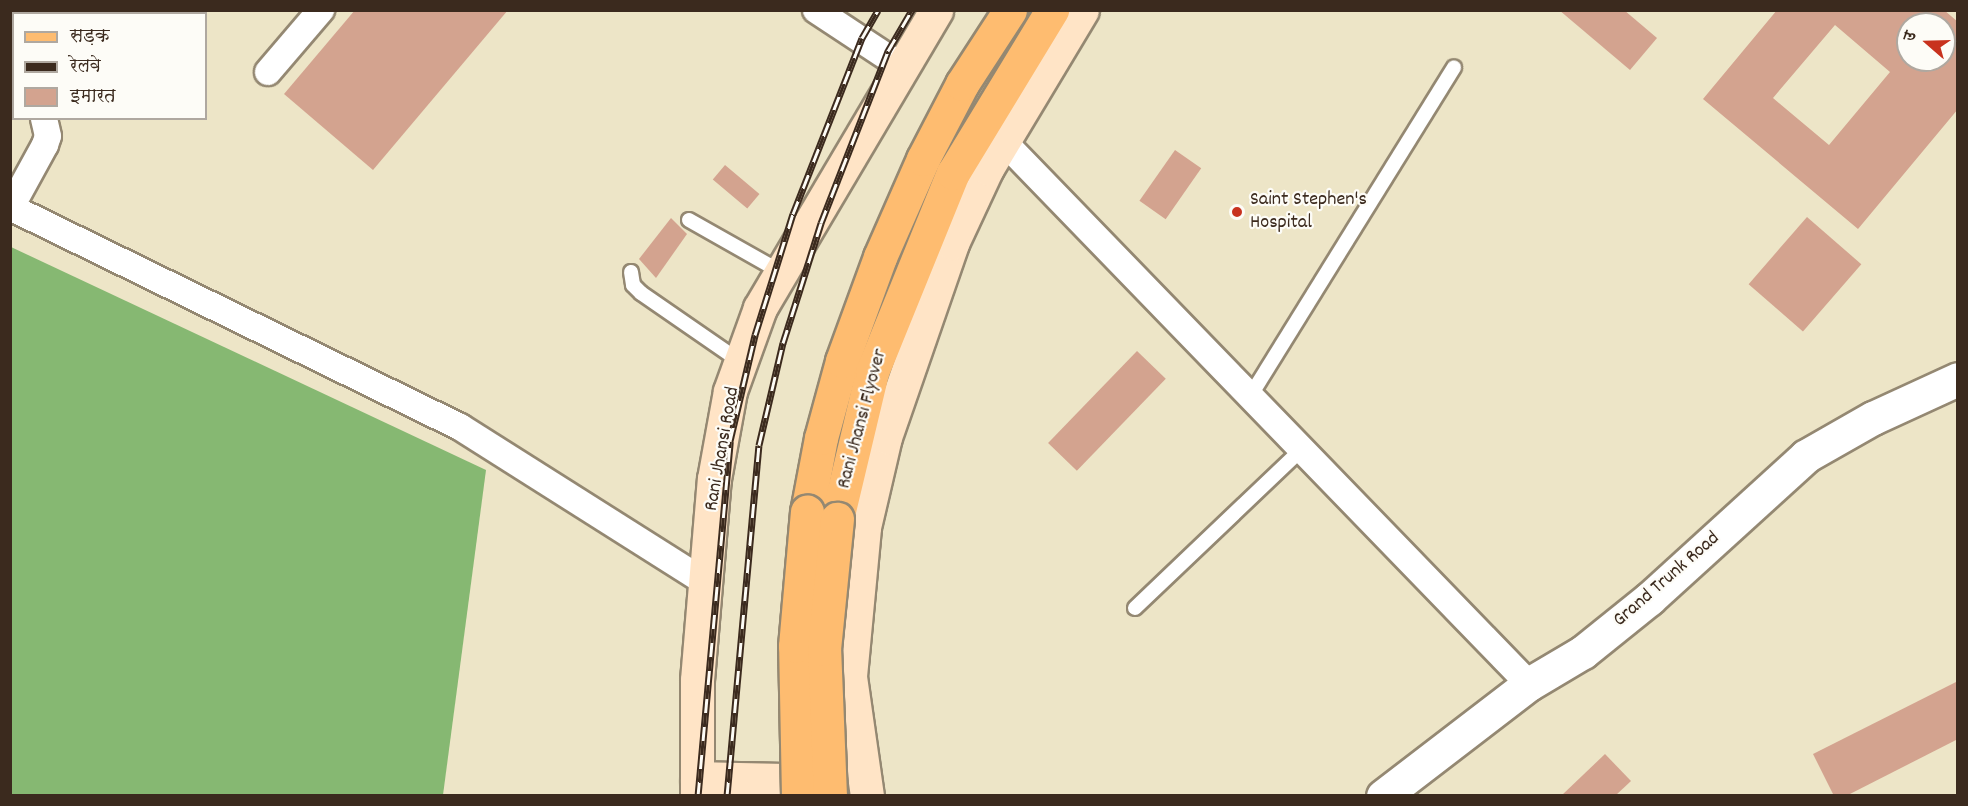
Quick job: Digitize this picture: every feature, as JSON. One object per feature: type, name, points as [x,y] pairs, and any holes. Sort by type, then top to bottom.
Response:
[{"type":"main road","name":"Rani Jhansi Road","points":[[697,787],[697,680],[705,582],[714,479],[730,391],[760,308],[936,10]]},
{"type":"main road","name":"Rani Jhansi Flyover","points":[[798,795],[795,646],[807,512],[820,438],[842,361],[880,257],[923,159],[962,84],[1010,10]]},
{"type":"main road","name":"Rani Jhansi Flyover","points":[[830,795],[825,649],[836,531],[872,372],[953,173],[1052,10]]},
{"type":"main road","points":[[697,787],[866,788],[850,676],[864,527],[885,437],[913,348],[952,243],[1003,141],[1082,10]]},
{"type":"street","points":[[268,72],[321,10]]},
{"type":"street","points":[[816,10],[901,66]]},
{"type":"street","points":[[44,120],[48,136],[45,145],[11,207],[460,427],[705,582]]},
{"type":"street","points":[[1003,141],[1300,451],[1529,684]]},
{"type":"street","name":"Grand Trunk Road","points":[[1383,795],[1529,684],[1583,652],[1648,599],[1806,456],[1873,418],[1958,379]]},
{"type":"lane","points":[[1249,398],[1454,67]]},
{"type":"lane","points":[[689,220],[781,272]]},
{"type":"lane","points":[[631,272],[633,285],[641,293],[741,362]]},
{"type":"lane","points":[[1135,608],[1300,451]]},
{"type":"green space","points":[[11,247],[486,470],[443,795],[11,795]]},
{"type":"building","points":[[355,10],[508,10],[373,170],[284,94]]},
{"type":"building","points":[[1559,10],[1624,10],[1657,38],[1630,70]]},
{"type":"building","points":[[1777,10],[1944,10],[1946,12],[1896,12],[1896,72],[1956,72],[1956,20],[1958,22],[1958,109],[1858,229],[1703,99]],"holes":[[[1835,25],[1890,72],[1829,145],[1773,98]]]},
{"type":"building","points":[[1175,150],[1201,168],[1166,219],[1139,201]]},
{"type":"building","points":[[725,165],[759,194],[747,208],[713,180]]},
{"type":"building","points":[[1807,217],[1861,264],[1803,331],[1749,284]]},
{"type":"building","points":[[671,218],[687,234],[656,278],[639,259]]},
{"type":"building","points":[[1137,351],[1166,379],[1077,471],[1048,443]]},
{"type":"building","points":[[1958,681],[1958,739],[1846,796],[1834,796],[1813,754]]},
{"type":"building","points":[[1605,754],[1631,781],[1615,796],[1561,796]]},
{"type":"railway","points":[[698,796],[730,441],[755,335],[793,214],[862,38],[878,10]]},
{"type":"railway","points":[[727,796],[759,445],[783,343],[821,223],[888,51],[912,10]]},
{"type":"place","name":"Saint Stephen's Hospital","points":[[1237,212]]}]
